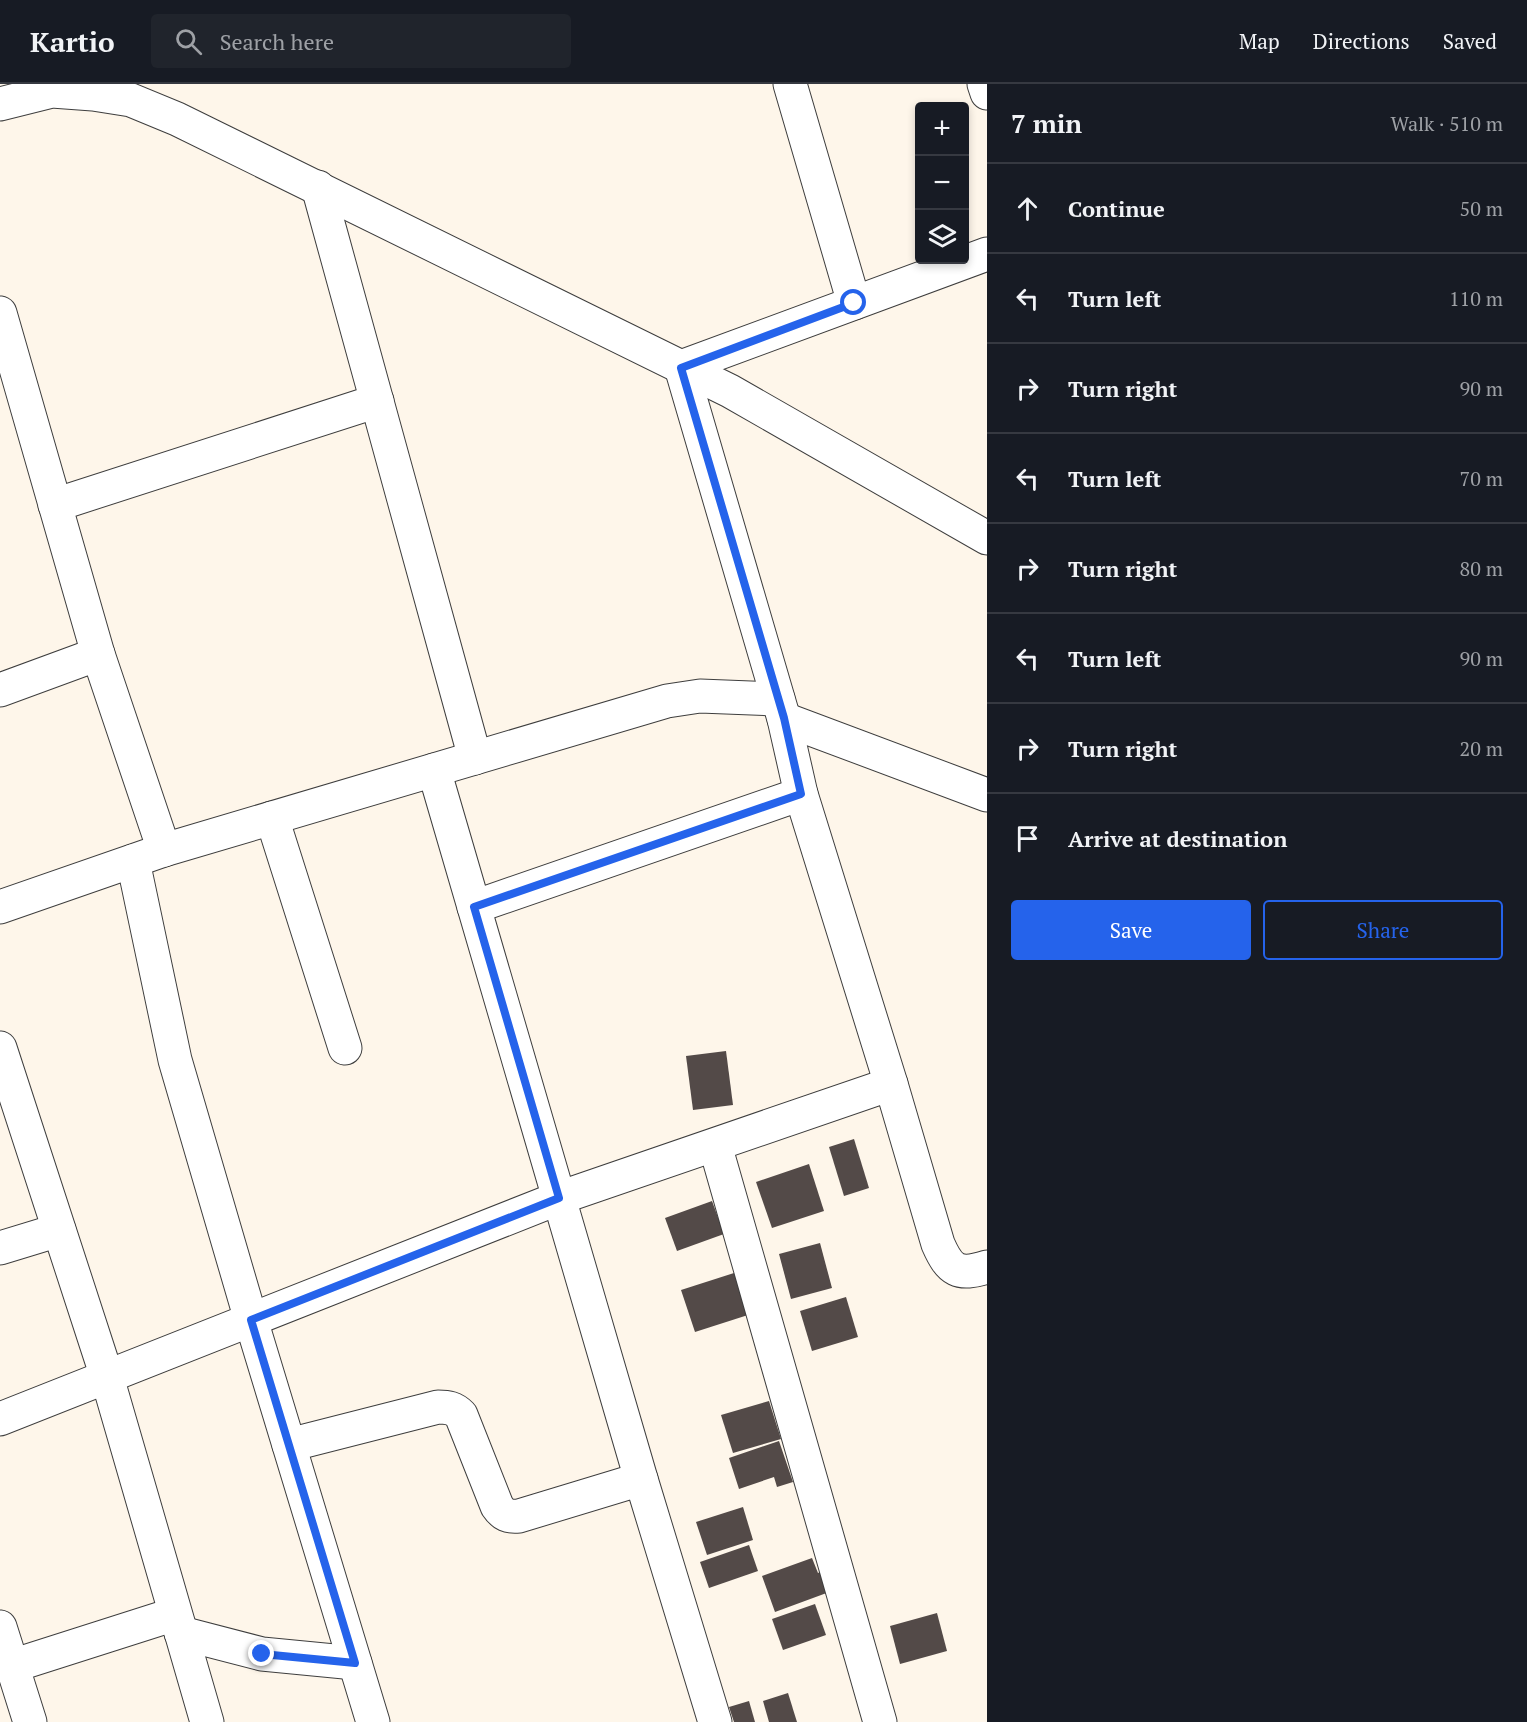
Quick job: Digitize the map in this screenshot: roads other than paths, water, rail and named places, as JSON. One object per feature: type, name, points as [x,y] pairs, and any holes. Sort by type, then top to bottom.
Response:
[{"type":"street","points":[[790,84],[854,303]]},
{"type":"street","points":[[984,84],[987,93]]},
{"type":"street","points":[[0,104],[52,91],[93,89],[131,100],[177,119],[730,391],[987,538]]},
{"type":"street","points":[[318,187],[475,758]]},
{"type":"street","points":[[681,368],[987,254]]},
{"type":"street","points":[[0,312],[98,654],[164,850]]},
{"type":"street","points":[[681,368],[781,709],[801,794],[938,1244],[946,1261],[956,1270],[971,1272],[987,1267]]},
{"type":"street","points":[[55,505],[377,401]]},
{"type":"street","points":[[0,690],[98,654]]},
{"type":"street","points":[[0,907],[164,850],[475,758],[684,698],[700,696],[781,709],[987,795]]},
{"type":"street","points":[[434,770],[641,1479],[715,1722]]},
{"type":"street","points":[[474,907],[801,794]]},
{"type":"street","points":[[272,818],[345,1048]]},
{"type":"street","points":[[133,861],[170,1040],[251,1320],[373,1722]]},
{"type":"street","points":[[0,1048],[6,1086],[59,1230],[107,1377],[207,1722]]},
{"type":"street","points":[[0,1419],[559,1198],[891,1084]]},
{"type":"street","points":[[715,1145],[880,1722]]},
{"type":"street","points":[[0,1248],[59,1230]]},
{"type":"street","points":[[289,1445],[438,1407],[447,1407],[456,1410],[461,1415],[502,1514],[519,1516],[641,1479]]},
{"type":"street","points":[[12,1666],[178,1624],[262,1654],[355,1663]]},
{"type":"street","points":[[0,1627],[30,1722]]}]
